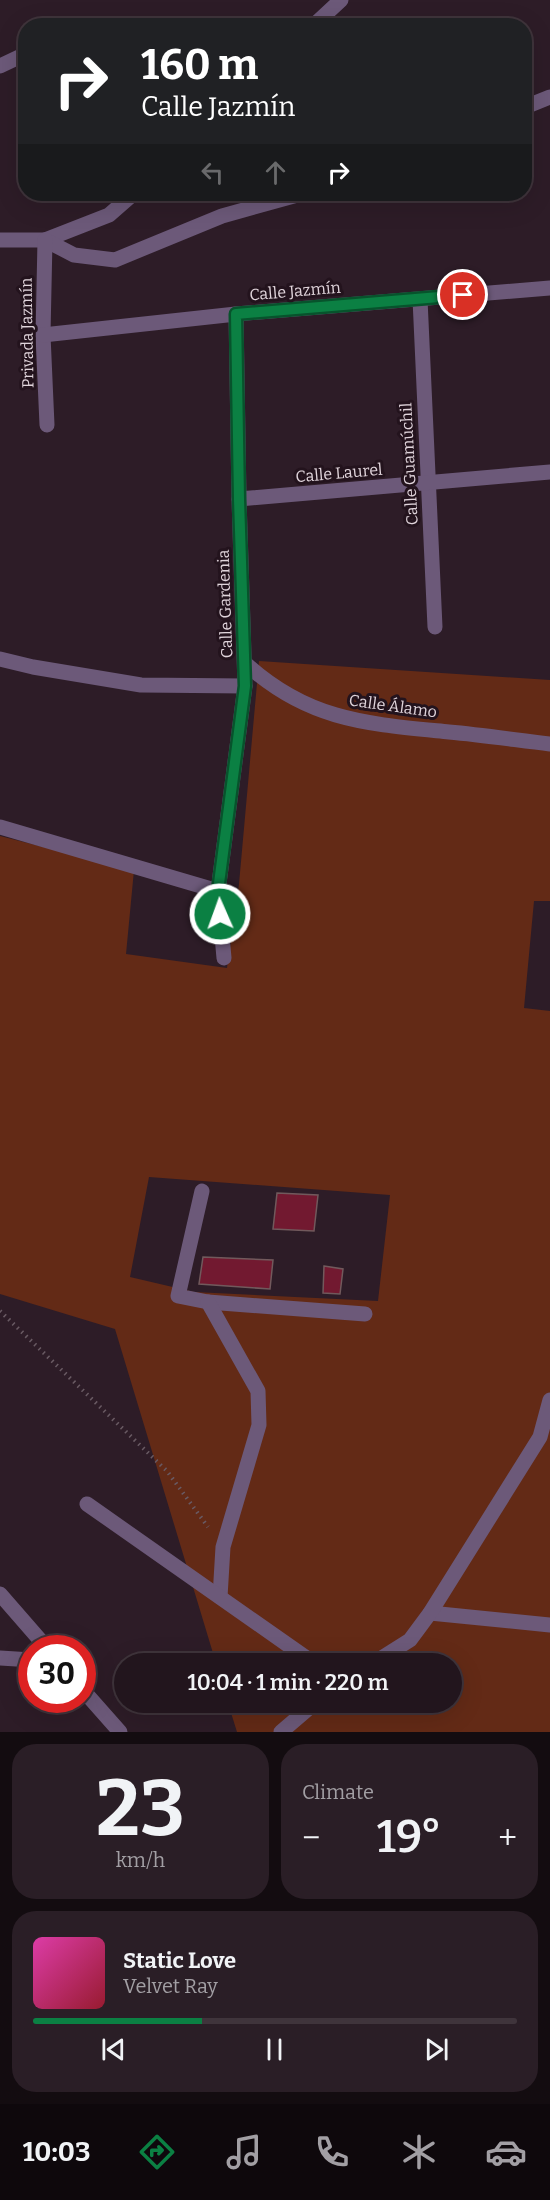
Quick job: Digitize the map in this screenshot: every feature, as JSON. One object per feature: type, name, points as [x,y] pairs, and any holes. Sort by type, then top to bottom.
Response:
[{"type":"street","points":[[322,18],[341,0]]},
{"type":"street","points":[[0,66],[18,58]]},
{"type":"street","points":[[532,104],[550,98]]},
{"type":"street","points":[[0,239],[45,240],[109,215],[125,201]]},
{"type":"street","points":[[45,240],[74,255],[115,260],[222,216],[276,201]]},
{"type":"street","name":"Privada Jazmín","points":[[45,240],[43,335],[47,425]]},
{"type":"street","name":"Calle Jazmín","points":[[43,335],[236,314],[550,288]]},
{"type":"street","name":"Calle Guamúchil","points":[[420,298],[435,627]]},
{"type":"street","name":"Calle Gardenia","points":[[224,958],[218,891],[245,686],[236,314]]},
{"type":"street","name":"Calle Laurel","points":[[239,499],[550,472]]},
{"type":"street","points":[[0,659],[33,667],[141,685],[245,686]]},
{"type":"street","name":"Calle Álamo","points":[[245,663],[266,682],[295,700],[344,718],[389,726],[550,744]]},
{"type":"street","points":[[0,827],[218,891]]},
{"type":"street","points":[[202,1191],[178,1296],[208,1302],[365,1314]]},
{"type":"street","points":[[208,1302],[258,1391],[260,1425],[223,1547],[220,1597]]},
{"type":"street","points":[[389,1653],[410,1640],[430,1613],[540,1437],[550,1400]]},
{"type":"street","points":[[87,1504],[299,1653]]},
{"type":"street","points":[[0,1594],[36,1635]]},
{"type":"street","points":[[430,1613],[550,1624]]},
{"type":"street","points":[[0,1658],[18,1659]]},
{"type":"street","points":[[96,1705],[120,1732]]},
{"type":"street","points":[[281,1732],[303,1713]]},
{"type":"path","points":[[0,1311],[167,1471],[223,1547]]},
{"type":"shaded area","points":[[259,661],[550,680],[550,901],[534,901],[524,1008],[550,1011],[550,1732],[237,1732],[231,1713],[462,1713],[462,1653],[213,1653],[115,1329],[0,1294],[0,836],[134,870],[126,954],[227,968],[239,884]],"holes":[[[149,1177],[390,1195],[378,1301],[194,1292],[130,1277]]]},
{"type":"building","points":[[277,1193],[318,1195],[314,1231],[273,1229]]},
{"type":"building","points":[[203,1257],[273,1260],[270,1289],[199,1284]]},
{"type":"building","points":[[324,1266],[343,1269],[340,1294],[323,1293]]},
{"type":"route","points":[[220,914],[218,891],[245,686],[236,314],[463,295]]}]
